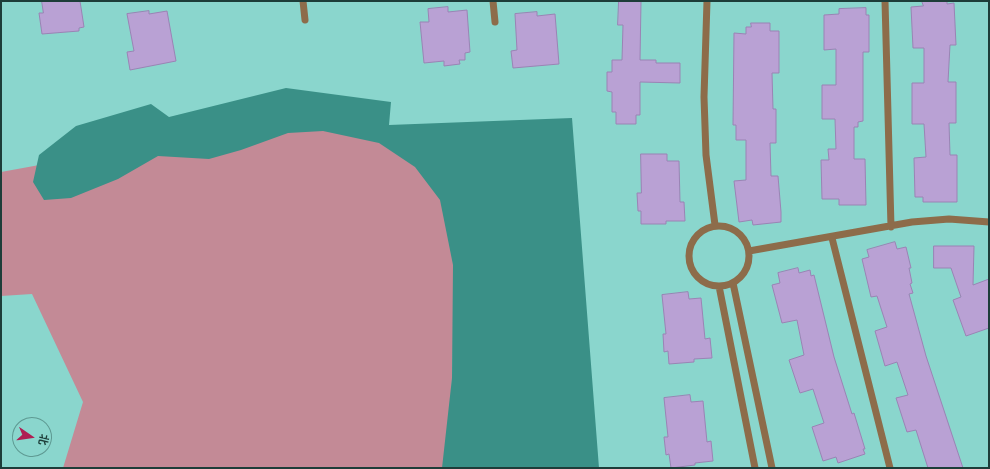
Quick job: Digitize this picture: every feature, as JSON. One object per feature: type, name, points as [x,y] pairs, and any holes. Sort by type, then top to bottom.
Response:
[{"type":"lane","points":[[303,1],[305,20]]},
{"type":"lane","points":[[493,1],[495,22]]},
{"type":"lane","points":[[707,1],[704,97],[706,155],[715,226]]},
{"type":"lane","points":[[885,1],[891,227]]},
{"type":"lane","points":[[750,251],[832,238],[912,222],[949,219],[989,222]]},
{"type":"lane","points":[[725,225],[734,228],[742,234],[750,251],[746,270],[741,278],[733,283],[719,286],[705,283],[698,277],[692,269],[689,260],[690,250],[698,234],[706,228],[715,226],[725,225]]},
{"type":"lane","points":[[832,238],[890,468]]},
{"type":"lane","points":[[733,283],[772,468]]},
{"type":"lane","points":[[719,286],[755,468]]},
{"type":"shaded area","points":[[286,88],[391,102],[389,125],[572,118],[599,468],[442,468],[452,378],[453,265],[440,200],[415,167],[379,143],[323,131],[288,133],[241,150],[209,159],[158,156],[118,179],[71,198],[44,200],[33,182],[39,155],[76,126],[151,104],[169,117]]},
{"type":"shaded area","points":[[269,123],[359,128],[434,176],[457,229],[449,468],[63,468],[83,402],[32,294],[1,296],[1,172]]},
{"type":"building","points":[[42,1],[80,1],[84,27],[79,28],[79,31],[42,34],[39,13],[43,13]]},
{"type":"building","points":[[619,1],[641,1],[640,60],[656,60],[656,63],[680,63],[680,83],[640,82],[640,115],[636,115],[636,124],[616,124],[616,112],[612,112],[612,92],[607,91],[607,72],[612,72],[612,60],[622,60],[623,25],[618,25]]},
{"type":"building","points":[[922,1],[947,1],[947,4],[954,3],[956,45],[950,45],[948,82],[956,82],[956,123],[949,123],[950,155],[957,155],[957,202],[923,202],[923,197],[915,197],[914,158],[926,157],[924,124],[912,124],[912,83],[924,83],[924,48],[913,48],[911,7],[923,6]]},
{"type":"building","points":[[448,7],[448,12],[467,10],[470,52],[465,53],[465,60],[459,60],[460,64],[444,66],[444,61],[424,63],[420,22],[429,22],[428,9]]},
{"type":"building","points":[[866,8],[866,15],[869,15],[869,52],[863,52],[863,121],[858,122],[858,127],[854,127],[854,159],[865,159],[866,205],[839,205],[839,199],[822,199],[821,160],[829,160],[828,149],[836,149],[835,119],[822,119],[822,85],[836,85],[836,49],[824,50],[824,15],[839,14],[839,9]]},
{"type":"building","points":[[149,11],[149,14],[167,11],[176,61],[130,70],[127,52],[134,51],[127,14]]},
{"type":"building","points":[[537,12],[537,16],[555,14],[559,64],[513,68],[511,51],[517,50],[515,14]]},
{"type":"building","points":[[751,23],[770,23],[770,31],[779,31],[779,73],[772,73],[773,109],[776,109],[776,143],[770,143],[771,176],[778,176],[781,212],[781,222],[753,225],[752,220],[739,222],[734,181],[746,180],[746,140],[736,140],[736,125],[733,125],[734,33],[746,34],[746,27],[751,27]]},
{"type":"building","points":[[641,154],[667,154],[667,161],[679,161],[680,202],[684,202],[685,221],[666,221],[666,224],[641,224],[641,211],[638,211],[637,193],[641,193]]},
{"type":"building","points":[[895,242],[897,249],[906,247],[911,268],[909,268],[912,283],[910,284],[913,293],[909,294],[926,356],[963,468],[928,468],[916,430],[907,432],[896,398],[908,395],[897,362],[885,366],[875,331],[887,327],[877,296],[871,297],[862,259],[869,257],[867,250]]},
{"type":"building","points":[[934,246],[974,246],[973,285],[989,279],[989,328],[966,336],[953,300],[961,297],[951,268],[934,268]]},
{"type":"building","points":[[798,268],[799,273],[810,270],[811,276],[814,275],[834,357],[865,449],[863,449],[865,454],[838,463],[836,457],[823,461],[812,427],[824,423],[813,389],[800,393],[789,360],[804,355],[797,320],[782,323],[772,285],[780,283],[778,273]]},
{"type":"building","points":[[688,292],[689,299],[701,298],[705,339],[710,338],[712,358],[694,359],[694,362],[669,364],[668,351],[664,352],[663,334],[666,334],[662,295]]},
{"type":"building","points":[[690,395],[691,402],[703,401],[707,442],[711,441],[713,461],[671,468],[669,454],[666,455],[664,437],[668,437],[664,398]]}]
